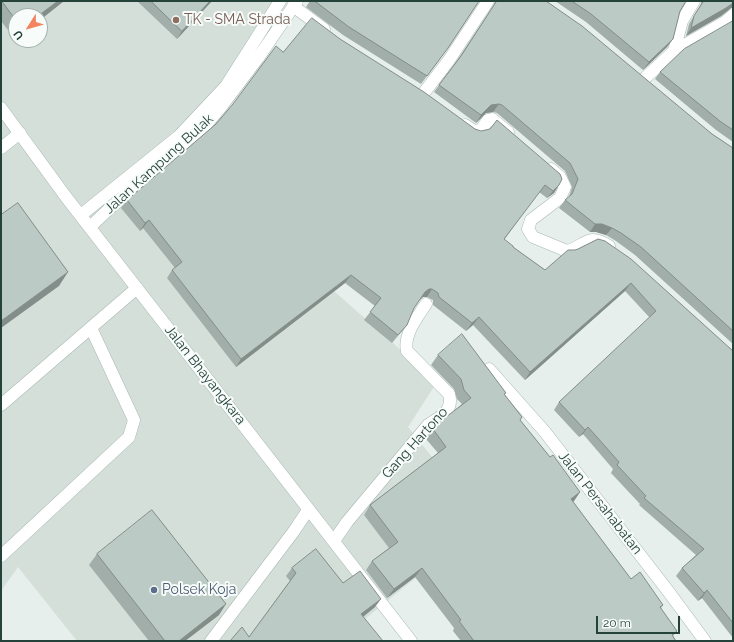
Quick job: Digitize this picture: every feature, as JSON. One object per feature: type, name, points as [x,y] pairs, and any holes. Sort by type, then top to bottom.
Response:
[{"type":"street","points":[[81,215],[179,136],[221,92],[280,1]]},
{"type":"street","points":[[424,95],[488,1]]},
{"type":"street","points":[[674,51],[682,22],[694,1]]},
{"type":"street","points":[[295,3],[333,36]]},
{"type":"street","name":"Jalan Kampung Bulak","points":[[90,227],[206,126],[258,58],[295,3]]},
{"type":"street","points":[[632,71],[646,83],[674,51],[725,22],[733,15]]},
{"type":"street","name":"Jalan Bhayangkara","points":[[1,108],[66,197],[213,384],[308,510],[334,541],[411,641]]},
{"type":"street","points":[[456,118],[474,131],[481,130],[488,120],[492,119],[515,138]]},
{"type":"street","points":[[1,148],[20,133]]},
{"type":"street","points":[[543,162],[560,177],[565,187],[560,198],[530,220],[528,228],[533,236],[566,251],[593,239],[605,243],[618,252]]},
{"type":"street","points":[[1,405],[137,288]]},
{"type":"street","name":"Gang Hartono","points":[[334,541],[347,522],[428,425],[442,416],[450,407],[451,401],[449,394],[407,351],[406,346],[410,330],[426,304]]},
{"type":"street","points":[[1,556],[129,437],[134,420],[91,328]]},
{"type":"street","name":"Jalan Persahabatan","points":[[489,369],[545,432],[705,641]]},
{"type":"street","points":[[211,641],[294,531],[308,510]]},
{"type":"shaded area","points":[[1,1],[283,1],[204,110],[322,202],[292,254],[437,382],[408,427],[484,522],[338,641],[77,641],[18,567],[1,591]]},
{"type":"building","points":[[2,1],[58,1],[48,8],[8,9]]},
{"type":"building","name":"TK - SMA Strada","points":[[151,1],[210,1],[182,31]]},
{"type":"building","points":[[315,1],[479,1],[448,48],[427,76],[349,27]]},
{"type":"building","points":[[497,1],[546,1],[582,26],[712,134],[733,148],[733,331],[641,247],[612,228],[602,224],[595,224],[565,200],[572,194],[578,179],[570,163],[502,105],[491,105],[481,115],[439,85],[461,56]]},
{"type":"building","points":[[572,1],[686,1],[680,11],[673,39],[649,62],[591,14]]},
{"type":"building","points":[[704,1],[733,1],[733,3],[691,28],[694,16]]},
{"type":"building","points":[[312,18],[340,39],[424,92],[475,129],[481,131],[490,129],[497,120],[560,174],[562,179],[559,185],[553,191],[545,185],[504,239],[513,247],[545,270],[568,250],[578,249],[598,239],[605,241],[631,259],[733,351],[733,623],[707,590],[704,593],[682,568],[704,549],[644,498],[646,496],[617,465],[619,462],[588,427],[585,430],[559,402],[656,311],[631,283],[530,372],[479,317],[472,323],[439,297],[438,293],[432,289],[425,292],[414,308],[407,325],[398,335],[370,312],[381,298],[351,275],[241,359],[172,270],[182,262],[149,220],[145,223],[127,200],[216,124],[233,104],[276,46],[283,52]]},
{"type":"building","points":[[733,21],[733,130],[721,122],[660,72],[684,49]]},
{"type":"building","points":[[18,203],[68,272],[1,321],[1,215]]},
{"type":"building","points":[[462,334],[506,393],[504,394],[522,417],[520,420],[550,457],[553,455],[580,492],[571,499],[631,579],[640,572],[663,605],[660,607],[677,631],[672,635],[676,641],[474,641],[459,621],[461,620],[422,568],[394,589],[372,561],[398,542],[370,505],[446,447],[433,429],[438,423],[471,398],[464,390],[461,379],[438,355]]},
{"type":"building","name":"Polsek Koja","points":[[152,510],[226,604],[179,641],[165,641],[97,554]]},
{"type":"building","points":[[316,549],[343,583],[360,571],[381,599],[361,614],[383,641],[230,641],[242,627],[249,637],[296,573],[292,568]]},
{"type":"place","name":"TK - SMA Strada","points":[[176,20]]},
{"type":"place","name":"Polsek Koja","points":[[154,590]]}]
